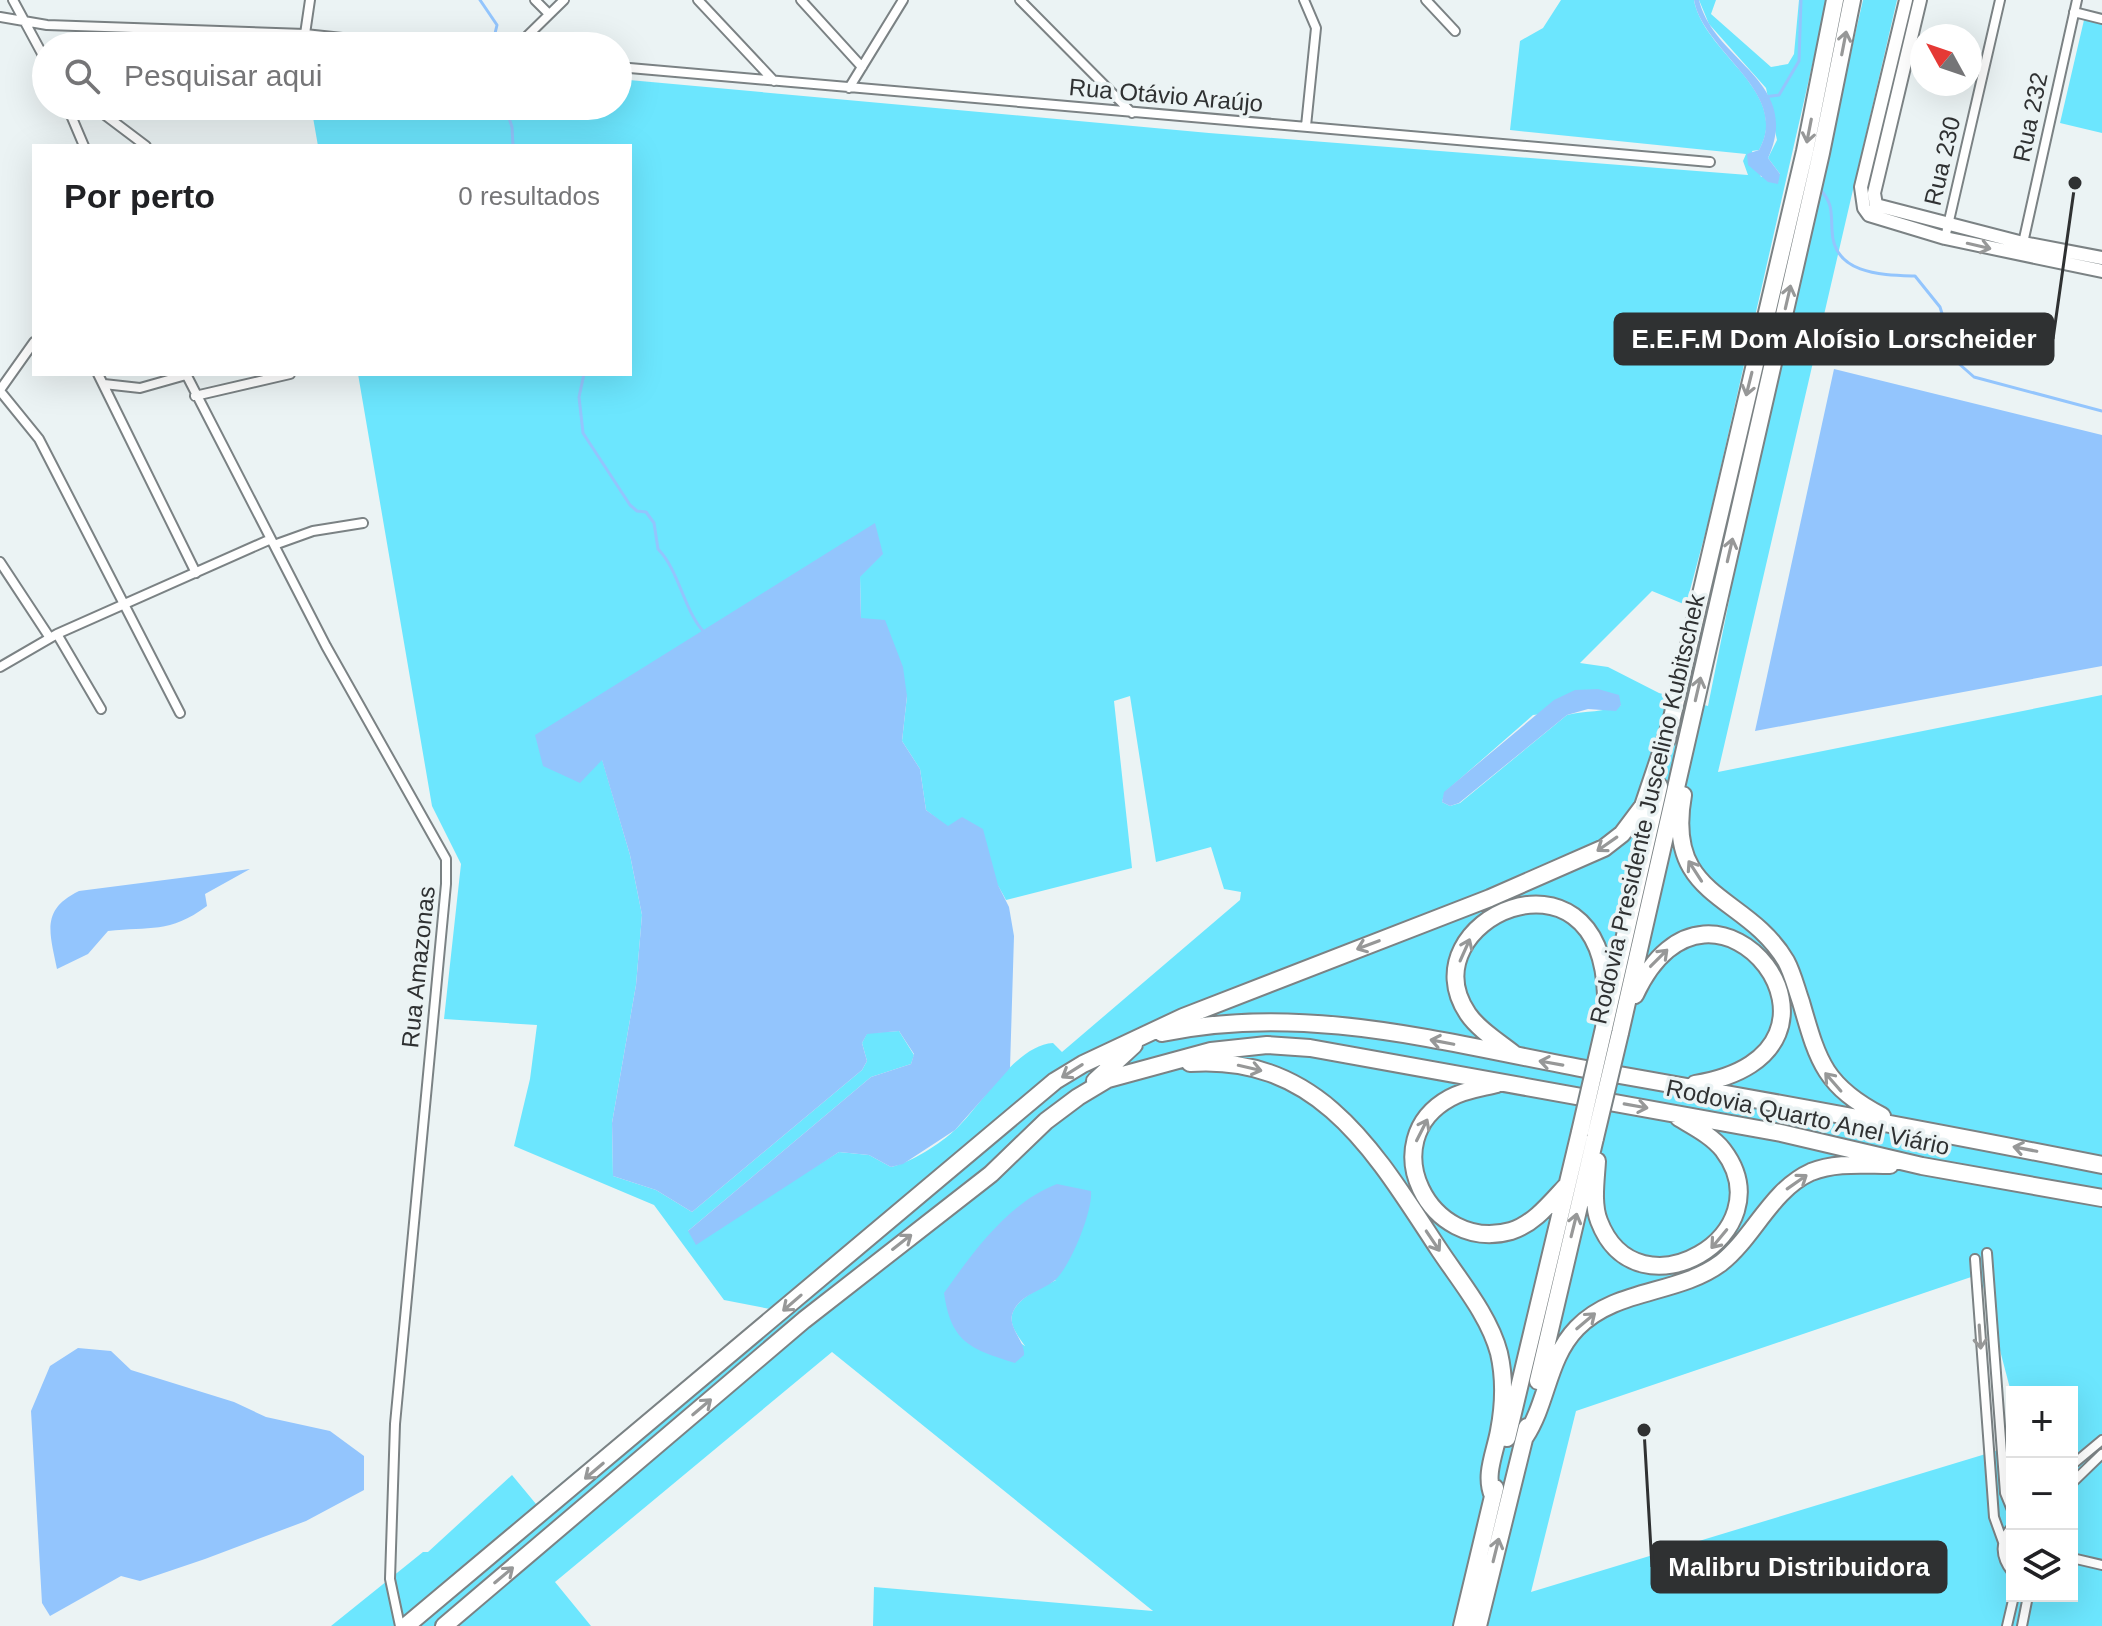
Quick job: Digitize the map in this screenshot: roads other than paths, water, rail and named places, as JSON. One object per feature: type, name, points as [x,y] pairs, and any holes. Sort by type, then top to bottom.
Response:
[{"type":"highway","name":"Rodovia Presidente Juscelino Kubitschek","points":[[1478,1626],[1525,1437],[1590,1138],[1669,729],[1805,151],[1835,0]]},
{"type":"highway","name":"Rodovia Presidente Juscelino Kubitschek","points":[[1613,1025],[1684,752],[1821,153],[1852,0]]},
{"type":"highway","points":[[403,1626],[1008,1119],[1083,1064],[1197,1011],[1490,898],[1604,848],[1628,827],[1643,806],[1669,729]]},
{"type":"highway","points":[[1684,752],[1681,840],[1693,871],[1711,893],[1780,952],[1793,975],[1825,1074],[1848,1097],[1898,1124]]},
{"type":"highway","points":[[1519,1057],[1468,1014],[1458,980],[1459,963],[1474,931],[1500,910],[1523,904],[1552,907],[1582,924],[1601,951],[1613,1025]]},
{"type":"highway","points":[[1613,1025],[1652,963],[1677,942],[1697,935],[1721,936],[1746,945],[1766,963],[1780,989],[1782,1010],[1772,1044],[1760,1061],[1735,1076],[1683,1086]]},
{"type":"highway","name":"Rodovia Quarto Anel Viário","points":[[1142,1037],[1212,1024],[1302,1021],[1898,1124],[2102,1165]]},
{"type":"highway","points":[[1078,1097],[1142,1037]]},
{"type":"highway","name":"Rodovia Quarto Anel Viário","points":[[1145,1067],[1211,1051],[1267,1045],[1310,1048],[1781,1133],[1922,1166],[2102,1198]]},
{"type":"highway","points":[[444,1626],[804,1320],[991,1174],[1046,1121],[1108,1079],[1145,1067],[1208,1062],[1258,1069],[1294,1083],[1328,1104],[1369,1147],[1470,1297],[1489,1328],[1498,1351],[1503,1397],[1488,1478],[1493,1496]]},
{"type":"highway","points":[[1504,1082],[1448,1099],[1424,1123],[1413,1156],[1421,1194],[1448,1222],[1476,1233],[1496,1233],[1529,1222],[1568,1184]]},
{"type":"highway","points":[[1590,1138],[1597,1155],[1596,1204],[1599,1221],[1607,1236],[1619,1249],[1648,1264],[1672,1266],[1686,1263],[1718,1244],[1725,1234],[1734,1212],[1738,1186],[1732,1164],[1722,1149],[1670,1112]]},
{"type":"highway","name":"Rodovia Presidente Juscelino Kubitschek","points":[[1462,1626],[1568,1184],[1590,1138]]},
{"type":"highway","points":[[1525,1437],[1539,1414],[1559,1351],[1578,1327],[1597,1312],[1623,1300],[1705,1273],[1744,1239],[1782,1192],[1810,1173],[1830,1166],[1922,1166]]},
{"type":"street","points":[[13,0],[32,34]]},
{"type":"street","points":[[305,32],[310,0]]},
{"type":"street","points":[[535,0],[549,14]]},
{"type":"street","points":[[531,32],[564,0]]},
{"type":"street","points":[[698,0],[775,82]]},
{"type":"street","points":[[801,0],[862,67]]},
{"type":"street","points":[[849,88],[903,0]]},
{"type":"street","points":[[1020,0],[1132,113]]},
{"type":"street","points":[[1304,0],[1316,28],[1306,126]]},
{"type":"street","points":[[1426,0],[1455,31]]},
{"type":"street","points":[[1906,0],[1861,187],[1876,220],[2102,258]]},
{"type":"street","points":[[1870,207],[1920,0]]},
{"type":"street","name":"Rua 230","points":[[1946,232],[2000,0]]},
{"type":"street","name":"Rua 232","points":[[2023,243],[2077,0]]},
{"type":"street","points":[[2074,12],[2102,19]]},
{"type":"street","points":[[0,17],[27,24],[249,32]]},
{"type":"street","name":"Rua Otávio Araújo","points":[[632,68],[1710,162]]},
{"type":"street","points":[[73,120],[83,144]]},
{"type":"street","points":[[112,120],[143,144]]},
{"type":"street","points":[[1870,207],[1946,232],[2102,271]]},
{"type":"street","points":[[32,345],[0,391],[39,439],[180,713]]},
{"type":"street","points":[[99,376],[196,573]]},
{"type":"street","points":[[104,384],[140,388],[179,376]]},
{"type":"street","name":"Rua Amazonas","points":[[187,376],[326,646],[442,848],[447,870],[395,1424],[390,1579],[403,1626]]},
{"type":"street","points":[[195,396],[281,376]]},
{"type":"street","points":[[0,667],[54,636],[272,542],[363,523]]},
{"type":"street","points":[[0,562],[54,636],[101,709]]},
{"type":"street","points":[[1987,1253],[2006,1495]]},
{"type":"street","points":[[1975,1259],[1994,1517],[2003,1542],[2006,1564]]},
{"type":"street","points":[[2078,1460],[2102,1440]]},
{"type":"street","points":[[2078,1477],[2102,1454]]},
{"type":"street","points":[[2003,1542],[2010,1530]]},
{"type":"street","points":[[2078,1559],[2102,1565]]},
{"type":"street","points":[[2007,1626],[2013,1602]]},
{"type":"street","points":[[2022,1626],[2027,1602]]},
{"type":"waterway","points":[[480,0],[497,25],[495,32]]},
{"type":"waterway","points":[[1764,97],[1779,95],[1799,61],[1801,0]]},
{"type":"waterway","points":[[510,120],[513,144]]},
{"type":"waterway","points":[[1820,189],[1829,204],[1835,245],[1841,256],[1862,270],[1915,276],[1940,307],[1957,362],[1974,377],[2102,411]]},
{"type":"waterway","points":[[584,376],[579,397],[583,433],[630,505],[637,511],[646,512],[654,523],[658,549],[704,632]]},
{"type":"place","name":"E.E.F.M Dom Aloísio Lorscheider","points":[[2075,183]]},
{"type":"place","name":"Malibru Distribuidora","points":[[1644,1430]]}]
